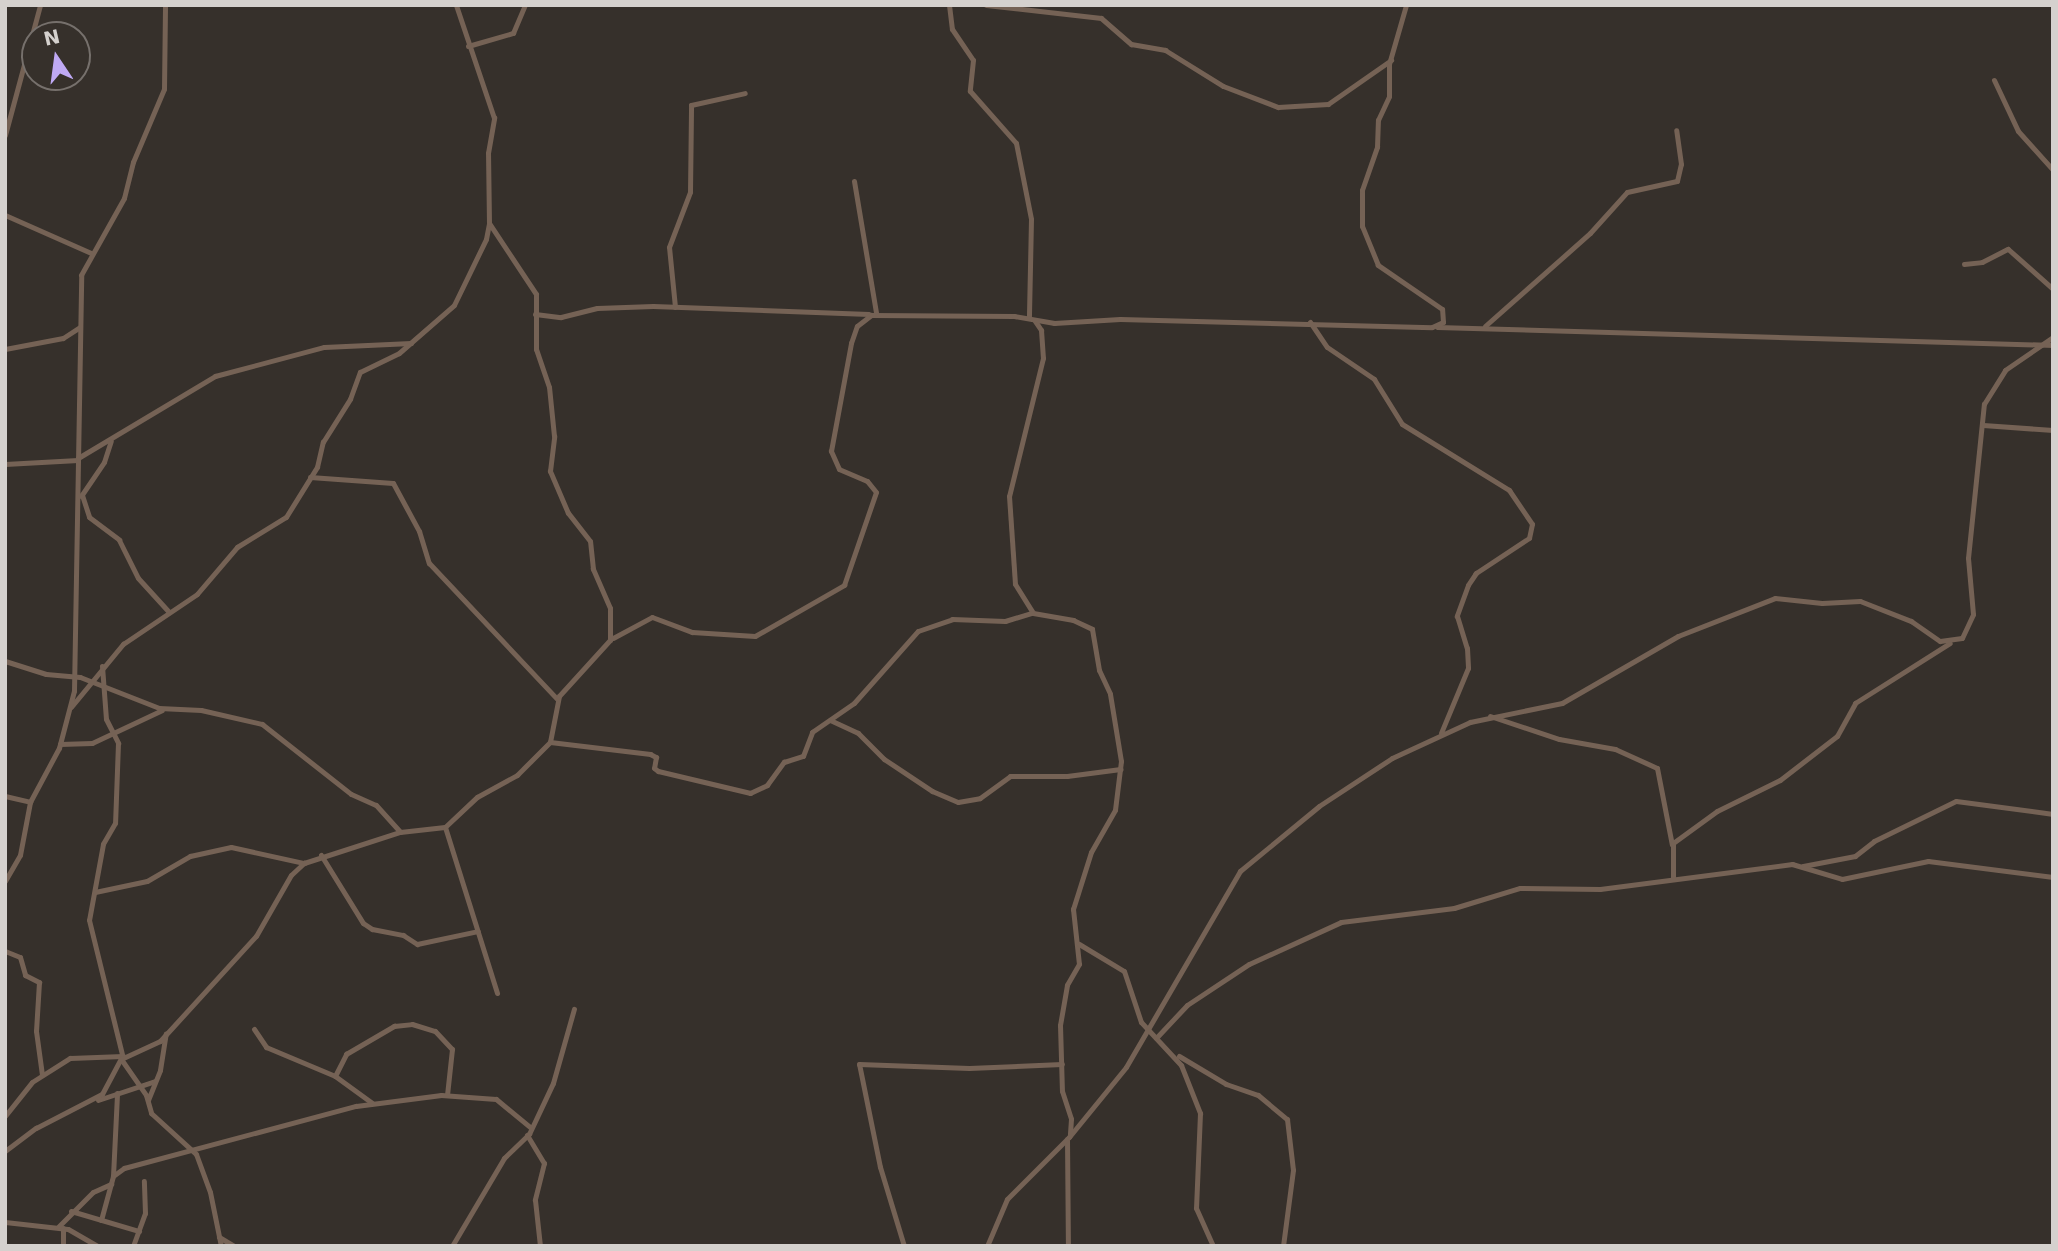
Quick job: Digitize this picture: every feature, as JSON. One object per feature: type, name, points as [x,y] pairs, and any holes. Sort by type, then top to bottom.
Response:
[{"type":"street","points":[[5,135],[40,5]]},
{"type":"street","points":[[6,879],[20,855],[30,802],[60,744],[71,707],[78,502],[80,275],[124,198],[134,159],[164,89],[165,5]]},
{"type":"street","points":[[71,707],[102,666],[168,611],[200,592],[237,547],[281,523],[310,477],[360,372],[411,343],[459,297],[486,239],[489,223],[488,153],[494,121],[456,5]]},
{"type":"street","points":[[468,46],[513,33],[524,5]]},
{"type":"street","points":[[949,5],[952,29],[972,56],[970,91],[1016,143],[1031,219],[1030,318],[1041,330],[1043,358],[1009,496],[1015,584],[1033,613]]},
{"type":"street","points":[[986,5],[1101,18],[1124,40],[1165,50],[1223,86],[1278,107],[1328,104],[1391,60]]},
{"type":"street","points":[[1406,5],[1391,60],[1389,96],[1378,120],[1377,148],[1362,190],[1362,226],[1368,248],[1384,271],[1442,309],[1444,321],[1433,327]]},
{"type":"street","points":[[1994,80],[2018,131],[2053,170]]},
{"type":"street","points":[[675,307],[668,247],[690,192],[691,106],[745,93]]},
{"type":"street","points":[[1482,327],[1510,308],[1621,203],[1627,192],[1678,180],[1676,130]]},
{"type":"street","points":[[854,181],[874,314]]},
{"type":"street","points":[[5,215],[91,253]]},
{"type":"street","points":[[489,223],[532,284],[536,349],[549,387],[553,427],[552,476],[568,513],[590,541],[593,569],[610,608],[610,640]]},
{"type":"street","points":[[1964,264],[1982,262],[2008,249],[2053,289]]},
{"type":"street","points":[[535,314],[561,317],[597,308],[675,307],[1030,318],[1054,323],[1120,319],[1310,322],[1659,336],[1725,332],[2053,345]]},
{"type":"street","points":[[5,1116],[42,1075],[76,1056],[123,1058],[156,1045],[256,936],[291,875],[304,863],[321,855],[400,832],[445,827],[477,797],[517,775],[550,742],[556,699],[610,640],[652,617],[692,632],[755,636],[844,584],[876,492],[867,481],[839,469],[831,451],[851,343],[857,326],[874,314]]},
{"type":"street","points":[[1310,322],[1327,347],[1374,379],[1402,424],[1509,490],[1532,524],[1529,538],[1476,573],[1465,592],[1457,616],[1467,648],[1468,668],[1441,733]]},
{"type":"street","points":[[63,338],[80,327]]},
{"type":"street","points":[[5,349],[80,336]]},
{"type":"street","points":[[1672,845],[1717,811],[1780,780],[1837,736],[1855,703],[1966,634],[1973,614],[1968,558],[1986,400],[1998,379],[2053,337]]},
{"type":"street","points":[[5,464],[78,459],[208,379],[229,371],[324,347],[411,343]]},
{"type":"street","points":[[1983,425],[2053,430]]},
{"type":"street","points":[[78,502],[104,462],[111,440]]},
{"type":"street","points":[[310,477],[393,483],[419,531],[429,563],[556,699]]},
{"type":"street","points":[[82,495],[89,517],[119,540],[138,578],[168,611]]},
{"type":"street","points":[[987,1246],[1007,1199],[1068,1138],[1149,1032],[1240,871],[1319,806],[1392,758],[1441,733],[1490,716],[1562,703],[1678,636],[1775,598],[1822,603],[1860,601],[1950,643]]},
{"type":"street","points":[[550,742],[648,753],[656,757],[656,771],[750,793],[767,785],[784,762],[803,756],[812,732],[854,704],[907,639],[928,625],[961,618],[1005,621],[1033,613],[1073,620],[1092,629],[1112,706],[1121,769],[1113,816],[1090,852],[1073,909],[1079,968],[1067,985],[1060,1016],[1068,1138],[1068,1246]]},
{"type":"street","points":[[5,661],[46,674],[74,676],[92,681],[166,709],[201,710],[262,724],[351,794],[376,805],[400,832]]},
{"type":"street","points":[[102,666],[106,719],[118,748],[114,770],[115,823],[103,844],[89,920],[123,1058],[148,1100],[152,1114],[192,1149],[210,1192],[221,1246]]},
{"type":"street","points":[[60,744],[92,743],[166,709]]},
{"type":"street","points":[[1490,716],[1559,739],[1615,750],[1657,768],[1672,845],[1673,878]]},
{"type":"street","points":[[830,720],[858,733],[884,759],[932,791],[958,802],[980,798],[1010,776],[1068,776],[1121,769]]},
{"type":"street","points":[[5,796],[30,802]]},
{"type":"street","points":[[1156,1038],[1187,1005],[1249,964],[1344,921],[1454,908],[1520,888],[1588,889],[1803,866],[1858,854],[1874,841],[1956,801],[2053,814]]},
{"type":"street","points":[[445,827],[497,993]]},
{"type":"street","points":[[95,892],[147,881],[190,856],[231,847],[304,863]]},
{"type":"street","points":[[321,855],[368,928],[417,943],[478,931]]},
{"type":"street","points":[[1803,866],[1832,879],[1928,861],[2053,877]]},
{"type":"street","points":[[1077,940],[1086,951],[1110,959],[1124,971],[1141,1022],[1156,1038],[1176,1055],[1226,1084],[1258,1095],[1287,1119],[1293,1170],[1283,1246]]},
{"type":"street","points":[[5,951],[20,957],[24,975],[38,982],[36,1031],[42,1075]]},
{"type":"street","points":[[452,1246],[504,1158],[531,1128],[553,1083],[574,1009]]},
{"type":"street","points":[[335,1076],[346,1054],[394,1026],[412,1024],[435,1031],[452,1049],[447,1095]]},
{"type":"street","points":[[254,1029],[266,1046],[335,1076],[372,1103]]},
{"type":"street","points":[[148,1100],[166,1032]]},
{"type":"street","points":[[1176,1055],[1200,1114],[1201,1159],[1195,1201],[1213,1246]]},
{"type":"street","points":[[86,1104],[106,1090],[123,1058]]},
{"type":"street","points":[[904,1246],[880,1167],[859,1064],[969,1068],[1062,1064]]},
{"type":"street","points":[[5,1151],[36,1128],[86,1104],[155,1081]]},
{"type":"street","points":[[101,1220],[113,1176],[117,1093]]},
{"type":"street","points":[[113,1176],[124,1168],[372,1103],[447,1095],[496,1099],[531,1128]]},
{"type":"street","points":[[527,1135],[544,1163],[535,1200],[540,1246]]},
{"type":"street","points":[[132,1246],[145,1208],[144,1181]]},
{"type":"street","points":[[63,1246],[60,1227],[71,1212],[98,1188],[111,1184]]},
{"type":"street","points":[[71,1212],[139,1231]]},
{"type":"street","points":[[5,1222],[60,1227],[97,1246]]},
{"type":"street","points":[[219,1237],[234,1246]]}]
